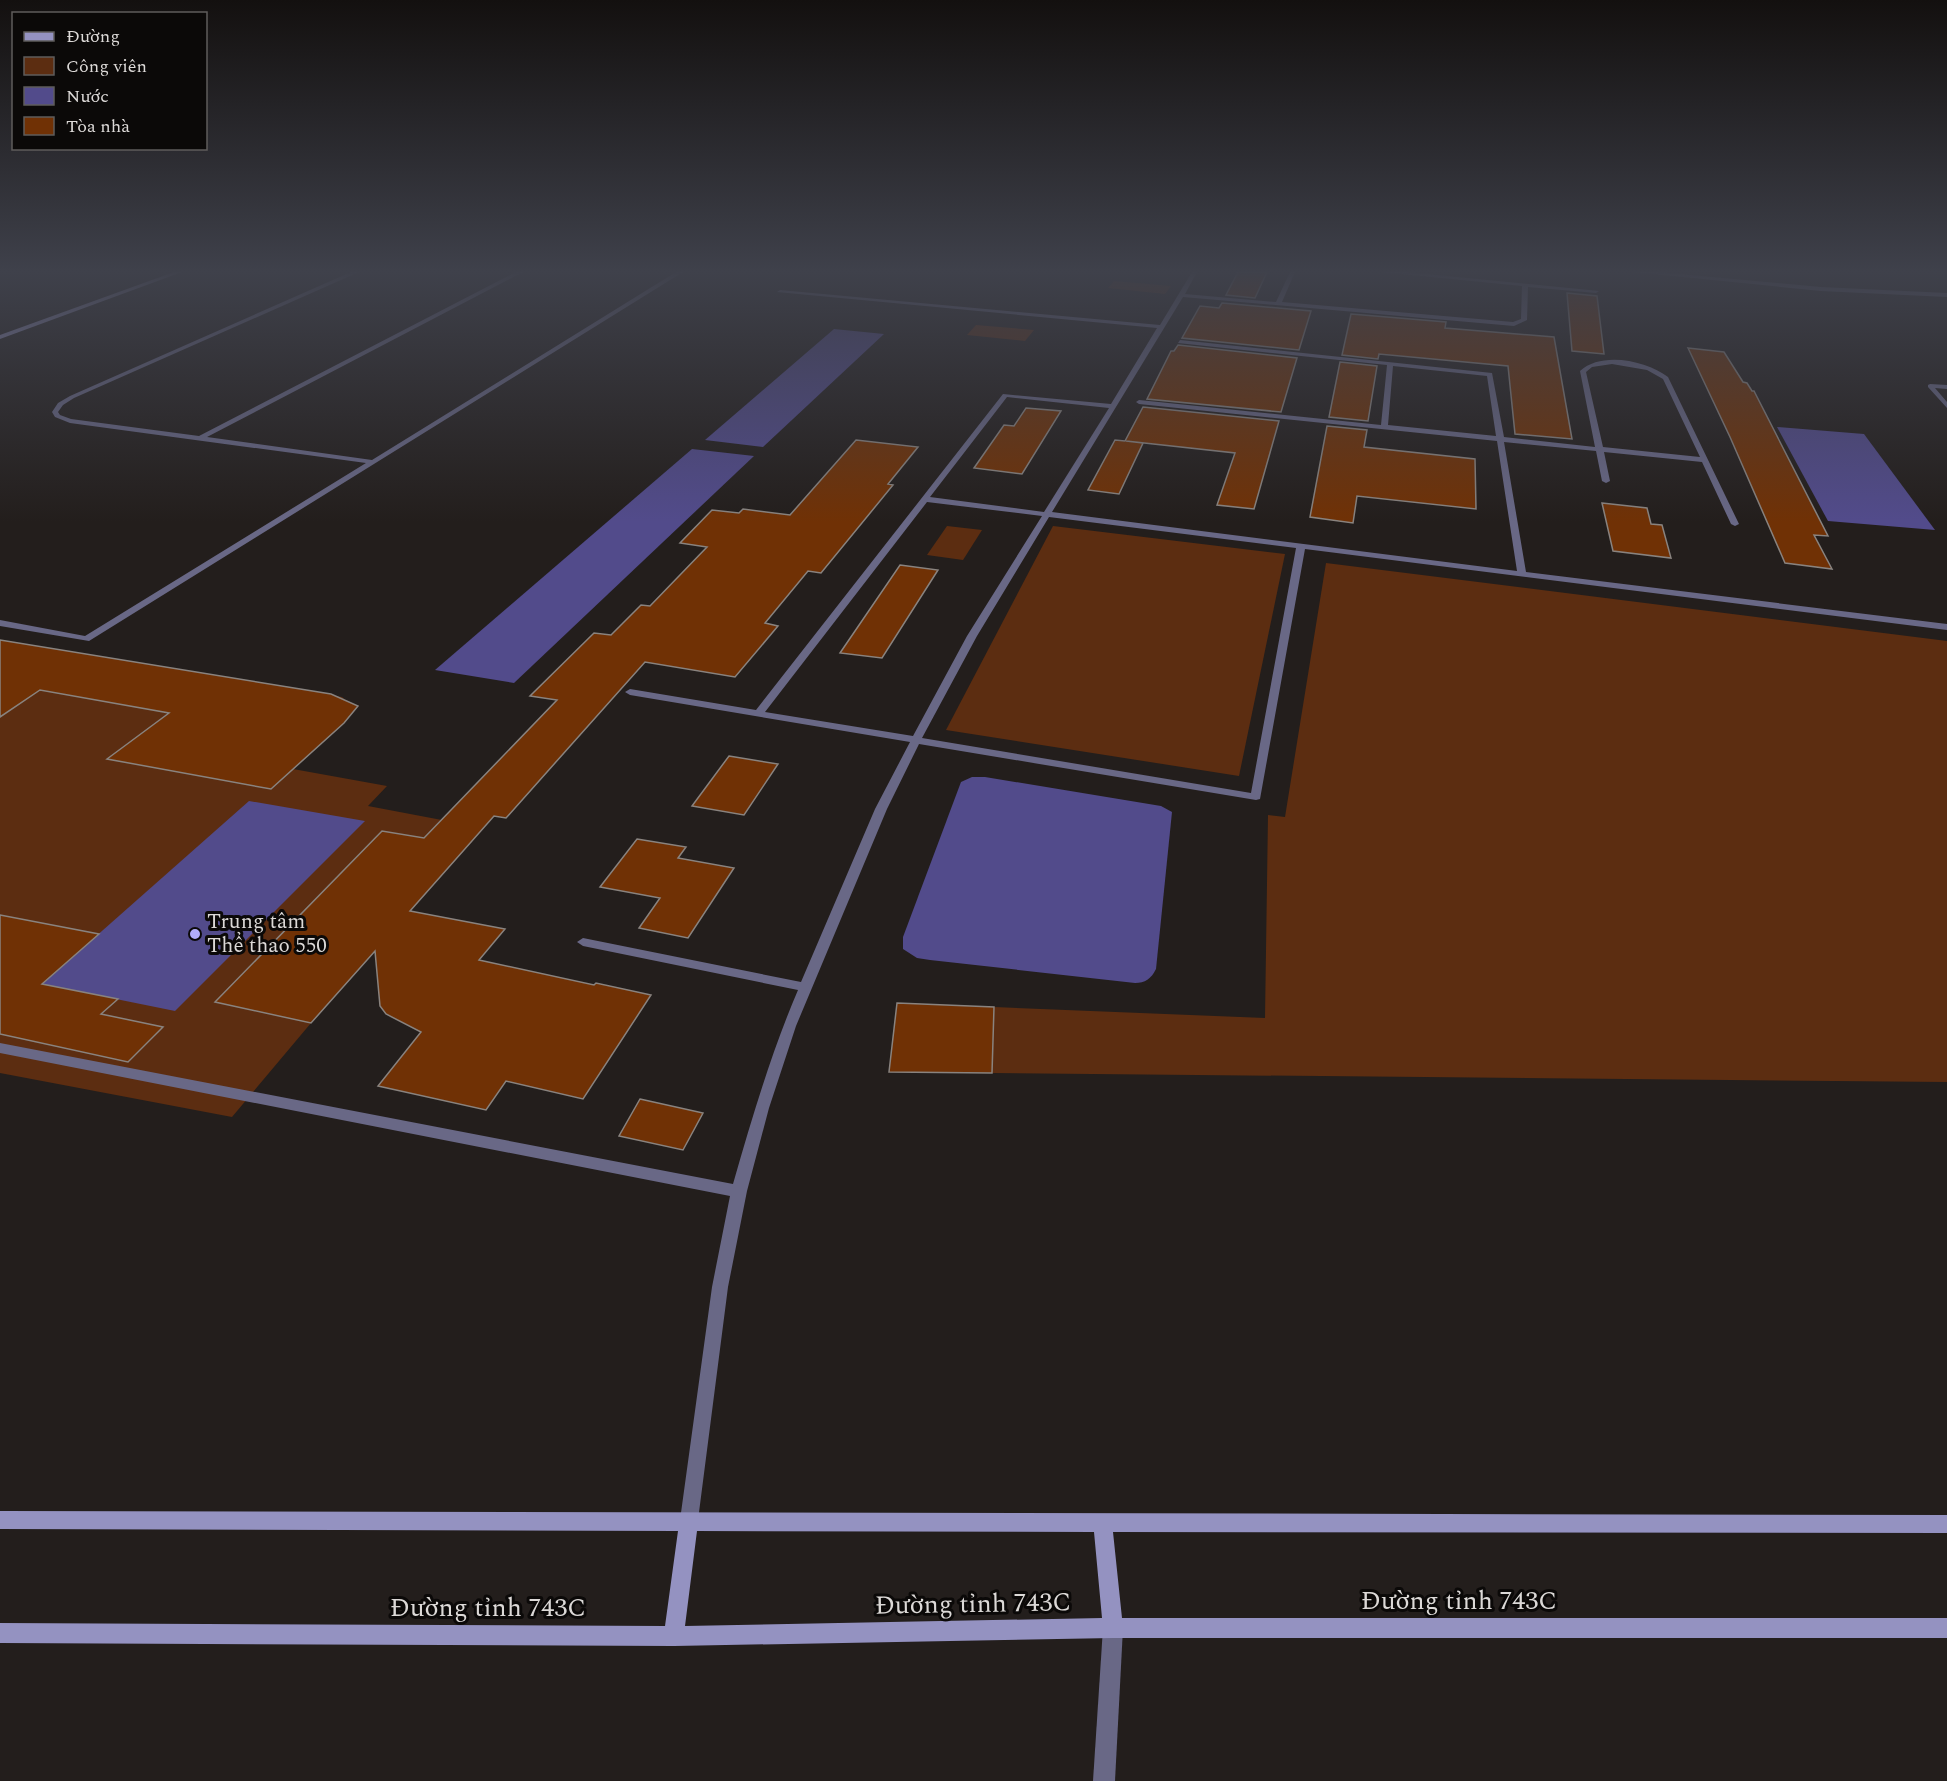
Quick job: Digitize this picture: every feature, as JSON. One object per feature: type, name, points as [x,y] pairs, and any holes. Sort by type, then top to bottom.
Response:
[{"type":"main road","points":[[0,1520],[1947,1524]]},
{"type":"main road","points":[[674,1636],[688,1520]]},
{"type":"main road","points":[[1102,1523],[1113,1628]]},
{"type":"main road","name":"Đường tỉnh 743C","points":[[0,1633],[674,1636],[1113,1628],[1947,1628]]},
{"type":"street","points":[[168,355],[72,397],[60,404],[56,412],[62,419],[70,421],[373,462]]},
{"type":"street","points":[[199,439],[362,355]]},
{"type":"street","points":[[0,623],[86,639],[547,355]]},
{"type":"street","points":[[688,1520],[720,1287],[739,1191],[762,1108],[789,1026],[881,809],[915,740],[972,636],[1144,355]]},
{"type":"street","points":[[1305,355],[1490,374],[1522,574]]},
{"type":"street","points":[[1384,427],[1390,364]]},
{"type":"street","points":[[1606,481],[1583,371],[1592,365],[1624,364],[1652,369],[1666,378],[1735,524]]},
{"type":"street","points":[[1947,387],[1930,386],[1947,406]]},
{"type":"street","points":[[759,713],[1005,395],[1113,406]]},
{"type":"street","points":[[1139,402],[1705,460]]},
{"type":"street","points":[[925,499],[1947,627]]},
{"type":"street","points":[[630,692],[1256,796],[1301,546]]},
{"type":"street","points":[[583,942],[805,987]]},
{"type":"street","points":[[0,1048],[739,1191]]},
{"type":"street","points":[[1104,1781],[1113,1628]]},
{"type":"green space","points":[[947,526],[982,530],[963,560],[927,555]]},
{"type":"green space","points":[[1053,526],[1285,554],[1239,776],[946,730]]},
{"type":"green space","points":[[1326,563],[1947,641],[1947,1082],[992,1073],[994,1007],[1265,1018],[1268,815],[1285,817]]},
{"type":"green space","name":"Trung tâm Thể thao 550","points":[[0,640],[342,697],[351,705],[293,769],[387,786],[368,806],[484,828],[311,1023],[232,1117],[0,1073]]},
{"type":"water","points":[[804,355],[861,355],[763,447],[705,440]]},
{"type":"water","points":[[1777,427],[1864,434],[1935,530],[1828,521]]},
{"type":"water","points":[[692,449],[754,456],[514,683],[435,670]]},
{"type":"water","points":[[972,777],[985,777],[1161,806],[1172,812],[1156,969],[1150,978],[1135,983],[930,960],[917,958],[903,949],[903,937],[961,782]]},
{"type":"water","points":[[249,801],[365,821],[175,1011],[42,984]]},
{"type":"building","points":[[1169,355],[1271,355],[1297,358],[1281,412],[1147,399]]},
{"type":"building","points":[[1343,355],[1379,355],[1378,359]]},
{"type":"building","points":[[1391,355],[1557,355],[1572,439],[1515,434],[1508,366]]},
{"type":"building","points":[[1691,355],[1726,355],[1743,382],[1754,391],[1828,536],[1814,535],[1832,569],[1785,563]]},
{"type":"building","points":[[1340,362],[1377,366],[1368,421],[1329,417]]},
{"type":"building","points":[[1143,407],[1279,421],[1254,509],[1217,505],[1235,453],[1126,441],[1143,443],[1119,494],[1088,490],[1115,440],[1125,441]]},
{"type":"building","points":[[1026,408],[1061,411],[1022,474],[974,468],[1004,425],[1014,426]]},
{"type":"building","points":[[1327,426],[1367,430],[1364,447],[1475,459],[1476,509],[1357,496],[1353,523],[1310,517]]},
{"type":"building","points":[[856,440],[918,447],[888,484],[893,485],[821,573],[808,571],[765,623],[778,626],[735,677],[645,662],[506,818],[494,816],[410,911],[505,929],[479,960],[651,995],[583,1099],[506,1081],[486,1110],[378,1086],[421,1032],[386,1014],[380,1006],[375,951],[311,1023],[215,1002],[382,831],[424,838],[557,700],[530,696],[594,633],[611,635],[641,605],[650,606],[707,547],[680,543],[712,510],[739,513],[743,509],[790,515]]},
{"type":"building","points":[[1602,503],[1647,508],[1651,524],[1662,525],[1671,558],[1613,551]]},
{"type":"building","points":[[900,565],[938,570],[882,658],[840,653]]},
{"type":"building","points":[[0,640],[331,694],[358,706],[344,723],[271,789],[107,759],[169,713],[40,690],[0,717]]},
{"type":"building","points":[[729,756],[778,764],[744,815],[692,806]]},
{"type":"building","points":[[637,839],[686,847],[678,858],[734,868],[688,938],[639,928],[660,898],[600,887]]},
{"type":"building","points":[[0,915],[99,934],[42,984],[118,999],[101,1014],[163,1027],[128,1062],[0,1034]]},
{"type":"building","points":[[897,1003],[994,1007],[992,1073],[889,1072]]},
{"type":"building","points":[[640,1099],[703,1113],[683,1150],[619,1136]]},
{"type":"place","name":"Trung tâm Thể thao 550","points":[[195,934]]}]
